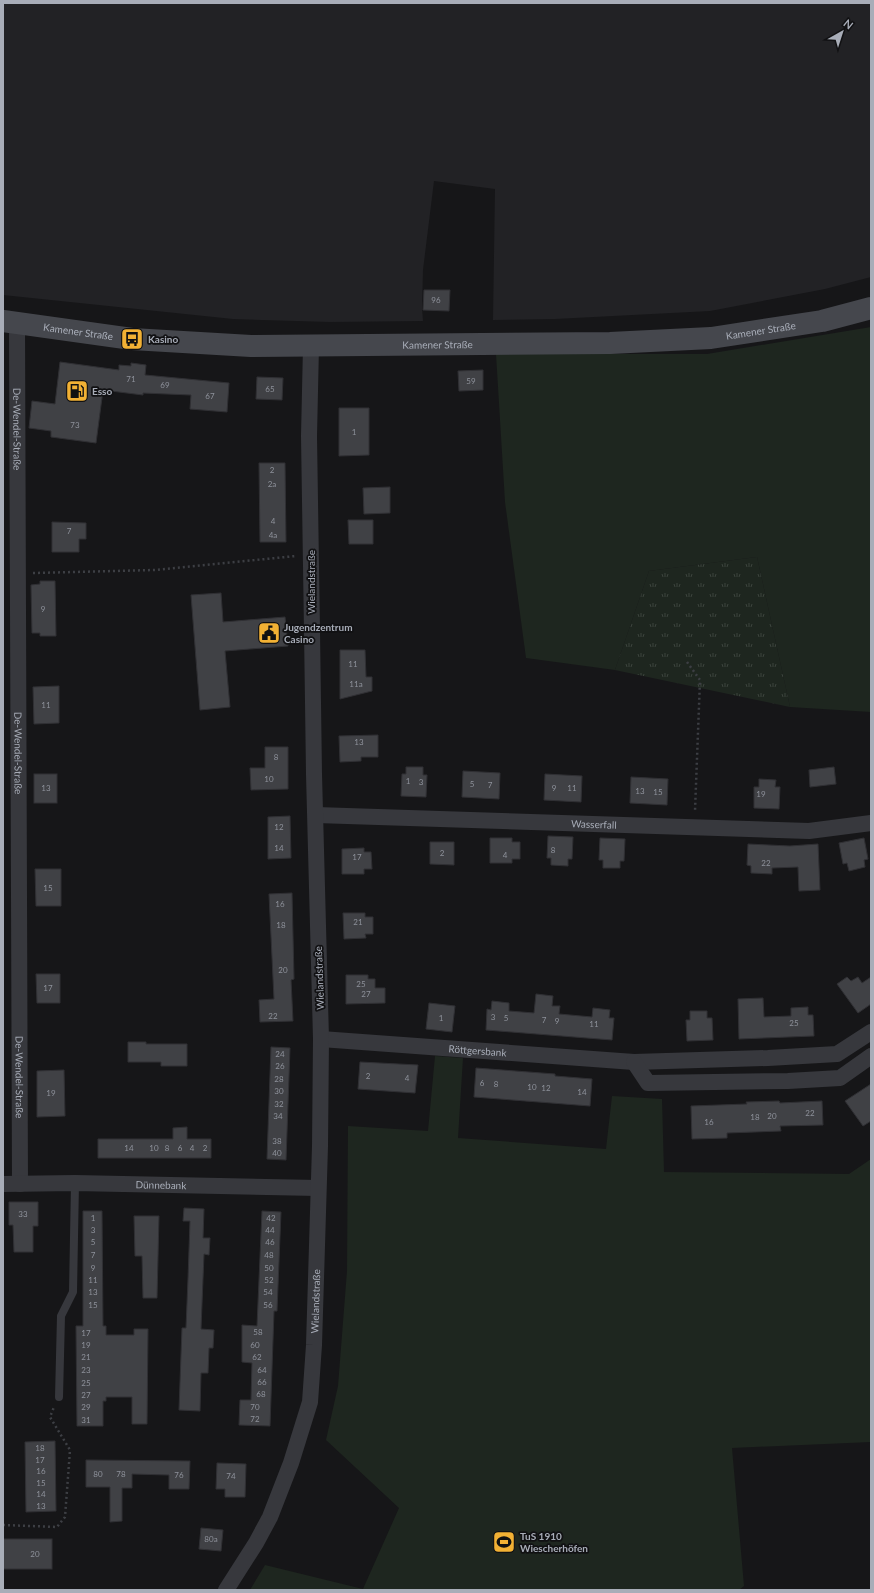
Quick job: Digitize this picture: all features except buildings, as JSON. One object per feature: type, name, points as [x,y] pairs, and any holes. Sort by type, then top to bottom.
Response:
[{"type":"main road","name":"Kamener Straße","points":[[10,321],[132,339],[219,345],[311,346],[610,343],[711,338],[822,321],[871,308]]},
{"type":"street","name":"De-Wendel-Straße","points":[[10,321],[18,574],[20,1184]]},
{"type":"street","name":"Wielandstraße","points":[[226,1590],[256,1543],[270,1517],[291,1463],[310,1402],[314,1345],[321,1039],[314,774],[309,436],[311,346]]},
{"type":"street","name":"Wasserfall","points":[[316,815],[809,832],[871,823]]},
{"type":"street","name":"Röttgersbank","points":[[321,1039],[634,1062],[768,1058],[837,1054],[871,1032]]},
{"type":"street","points":[[634,1062],[648,1083],[788,1081],[840,1078],[871,1056]]},
{"type":"street","points":[[787,1057],[788,1081]]},
{"type":"street","points":[[768,1058],[768,1081]]},
{"type":"street","points":[[739,1059],[739,1082]]},
{"type":"street","name":"Dünnebank","points":[[3,1184],[75,1183],[318,1188]]},
{"type":"lane","points":[[59,1397],[61,1316],[73,1292],[75,1183]]},
{"type":"path","points":[[18,574],[155,570],[311,554]]},
{"type":"path","points":[[687,662],[700,680],[695,816],[693,827]]},
{"type":"path","points":[[3,1526],[57,1527],[65,1518],[70,1450],[50,1417],[59,1397]]},
{"type":"shaded area","points":[[3,3],[871,3],[871,277],[825,289],[710,311],[555,319],[493,320],[495,189],[434,181],[423,270],[423,321],[330,322],[233,319],[3,295]]},
{"type":"green space","points":[[871,327],[871,712],[790,707],[757,557],[649,571],[615,670],[526,658],[505,502],[496,354],[707,354]]},
{"type":"green space","points":[[757,557],[790,707],[615,670],[649,571]]},
{"type":"green space","points":[[435,1056],[463,1058],[458,1138],[606,1149],[612,1096],[662,1099],[664,1172],[849,1174],[871,1159],[871,1442],[732,1448],[744,1586],[739,1590],[250,1590],[265,1565],[363,1589],[399,1508],[326,1440],[338,1386],[347,1271],[348,1126],[428,1131]]},
{"type":"place","name":"Kasino","points":[[132,339]]},
{"type":"place","name":"Esso","points":[[77,391]]},
{"type":"place","name":"Jugendzentrum Casino","points":[[269,633]]},
{"type":"place","name":"TuS 1910 Wiescherhöfen","points":[[504,1542]]}]
